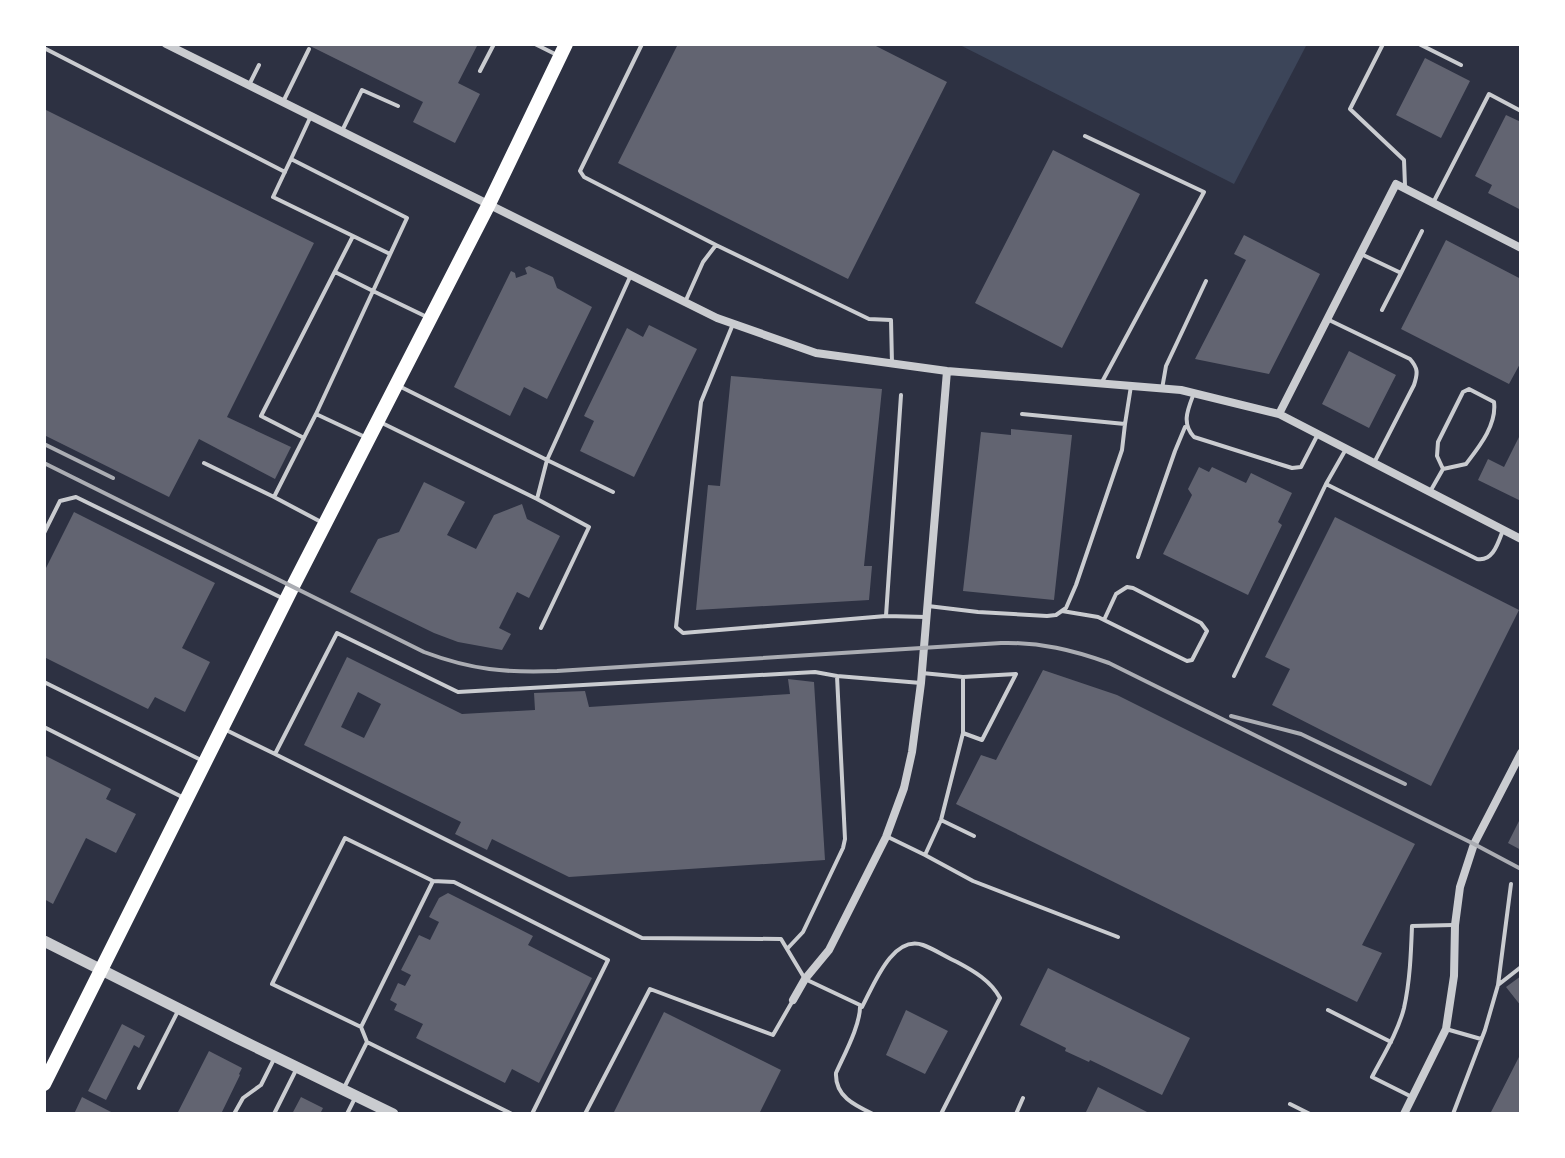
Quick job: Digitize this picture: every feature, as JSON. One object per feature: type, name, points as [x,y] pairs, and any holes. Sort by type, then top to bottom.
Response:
[{"type":"main road","points":[[44,1084],[286,600],[489,204],[563,50]]},
{"type":"street","points":[[166,44],[733,324],[816,353],[947,371],[1194,393],[1279,414],[1521,539]]},
{"type":"street","points":[[1279,414],[1396,184],[1521,248]]},
{"type":"street","points":[[793,1000],[805,979],[829,950],[886,837],[904,788],[922,678],[947,371]]},
{"type":"street","points":[[1404,1114],[1446,1029],[1454,976],[1455,925],[1460,887],[1474,844],[1521,753]]},
{"type":"street","points":[[44,941],[393,1114]]},
{"type":"lane","points":[[480,71],[494,44]]},
{"type":"lane","points":[[535,44],[563,50]]},
{"type":"lane","points":[[642,44],[580,171],[584,177],[869,319],[891,320],[892,364]]},
{"type":"lane","points":[[1383,44],[1350,109],[1404,160],[1405,189]]},
{"type":"lane","points":[[1419,44],[1461,65]]},
{"type":"lane","points":[[44,48],[285,172]]},
{"type":"lane","points":[[283,102],[309,49]]},
{"type":"lane","points":[[249,85],[259,65]]},
{"type":"lane","points":[[342,131],[362,90],[398,106]]},
{"type":"lane","points":[[1433,203],[1489,94],[1521,111]]},
{"type":"lane","points":[[312,116],[273,197],[390,254]]},
{"type":"lane","points":[[1085,136],[1204,192],[1101,384]]},
{"type":"lane","points":[[274,497],[407,218],[291,159]]},
{"type":"lane","points":[[1382,310],[1422,231]]},
{"type":"lane","points":[[304,438],[261,416],[353,236]]},
{"type":"lane","points":[[685,302],[703,262],[716,245]]},
{"type":"lane","points":[[1361,254],[1401,273]]},
{"type":"lane","points":[[335,272],[431,318]]},
{"type":"lane","points":[[537,499],[547,460],[631,275]]},
{"type":"lane","points":[[1162,389],[1166,366],[1206,281]]},
{"type":"lane","points":[[1327,319],[1410,359],[1417,366],[1414,385],[1374,463]]},
{"type":"lane","points":[[733,324],[701,402],[676,627],[683,633],[886,616],[926,617]]},
{"type":"lane","points":[[396,385],[613,492]]},
{"type":"lane","points":[[928,606],[1047,616],[1056,615],[1066,608],[1122,450],[1131,386]]},
{"type":"lane","points":[[1429,492],[1443,469],[1466,464],[1481,445],[1496,414],[1494,402],[1469,389],[1463,392],[1438,442],[1437,456],[1443,469]]},
{"type":"lane","points":[[1138,557],[1186,425],[1194,393]]},
{"type":"lane","points":[[886,616],[901,395]]},
{"type":"lane","points":[[316,414],[369,439]]},
{"type":"lane","points":[[1022,414],[1125,424]]},
{"type":"lane","points":[[378,421],[589,527],[541,628]]},
{"type":"lane","points":[[1186,425],[1194,437],[1292,468],[1301,467],[1318,434]]},
{"type":"lane","points":[[1234,676],[1326,484],[1346,449]]},
{"type":"lane","points":[[204,463],[325,524]]},
{"type":"lane","points":[[1326,484],[1477,559],[1489,557],[1503,530]]},
{"type":"lane","points":[[44,533],[60,501],[76,497],[286,600]]},
{"type":"lane","points":[[1062,611],[1098,617],[1104,620],[1187,661],[1195,656],[1207,631],[1201,623],[1127,587],[1116,594],[1104,620]]},
{"type":"lane","points":[[275,754],[337,633],[458,692],[815,672],[837,676],[922,678],[1016,674],[982,740],[963,733]]},
{"type":"lane","points":[[787,949],[803,932],[843,848],[837,676]]},
{"type":"lane","points":[[925,855],[941,820],[963,733],[963,677]]},
{"type":"lane","points":[[44,682],[205,762]]},
{"type":"lane","points":[[44,727],[186,799]]},
{"type":"lane","points":[[222,728],[642,938],[781,939],[805,979],[857,1003],[861,1010]]},
{"type":"lane","points":[[941,820],[974,836]]},
{"type":"lane","points":[[886,837],[973,881],[1118,937]]},
{"type":"lane","points":[[512,1114],[367,1042],[361,1027],[272,984],[345,838],[433,881],[454,882],[608,960],[532,1114]]},
{"type":"lane","points":[[361,1027],[433,881]]},
{"type":"lane","points":[[1453,1114],[1498,985],[1511,884]]},
{"type":"lane","points":[[1412,1097],[1372,1077],[1404,1011],[1412,926],[1455,925]]},
{"type":"lane","points":[[873,1114],[857,1107],[839,1091],[836,1073],[861,1010],[892,953],[907,943],[920,943],[974,972],[995,989],[1000,998],[941,1114]]},
{"type":"lane","points":[[1498,985],[1521,967]]},
{"type":"lane","points":[[585,1114],[650,989],[773,1035],[793,1000]]},
{"type":"lane","points":[[139,1088],[179,1009]]},
{"type":"lane","points":[[1328,1010],[1391,1042]]},
{"type":"lane","points":[[1446,1029],[1481,1039]]},
{"type":"lane","points":[[343,1089],[367,1042]]},
{"type":"lane","points":[[234,1114],[243,1098],[261,1085],[275,1057]]},
{"type":"lane","points":[[274,1114],[297,1068]]},
{"type":"lane","points":[[347,1114],[356,1096]]},
{"type":"lane","points":[[1016,1114],[1023,1098]]},
{"type":"lane","points":[[1290,1104],[1310,1114]]},
{"type":"shaded area","points":[[958,44],[1307,44],[1234,184]]},
{"type":"building","points":[[306,44],[478,44],[458,83],[480,94],[455,143],[413,122],[423,102]]},
{"type":"building","points":[[678,44],[872,44],[947,82],[848,279],[618,163]]},
{"type":"building","points":[[1425,58],[1470,81],[1441,138],[1396,115]]},
{"type":"building","points":[[44,109],[314,243],[227,417],[291,447],[275,479],[199,439],[169,497],[44,435]]},
{"type":"building","points":[[1506,115],[1521,122],[1521,210],[1488,193],[1492,185],[1475,176]]},
{"type":"building","points":[[1053,150],[1140,194],[1062,348],[975,303]]},
{"type":"building","points":[[1244,235],[1320,274],[1269,374],[1195,359],[1246,260],[1234,254]]},
{"type":"building","points":[[1446,240],[1521,279],[1521,362],[1509,384],[1401,329]]},
{"type":"building","points":[[529,266],[553,277],[557,288],[592,307],[547,399],[524,387],[510,416],[454,387],[511,271],[516,278],[527,274],[525,268]]},
{"type":"building","points":[[649,325],[697,349],[634,477],[580,451],[594,421],[584,416],[627,328],[643,337]]},
{"type":"building","points":[[1349,351],[1396,375],[1369,428],[1322,404]]},
{"type":"building","points":[[731,376],[882,389],[864,566],[872,566],[869,600],[696,610],[708,485],[720,486]]},
{"type":"building","points":[[1011,429],[1072,435],[1054,600],[963,591],[981,432],[1011,435]]},
{"type":"building","points":[[1521,433],[1521,501],[1478,480],[1488,459],[1504,467]]},
{"type":"building","points":[[1199,467],[1209,472],[1212,467],[1246,483],[1251,473],[1292,493],[1278,522],[1282,525],[1248,595],[1163,554],[1192,495],[1188,489]]},
{"type":"building","points":[[424,482],[465,502],[447,535],[476,549],[494,515],[522,504],[527,519],[560,536],[529,598],[517,592],[499,628],[511,634],[502,650],[458,642],[434,633],[350,592],[378,539],[399,532]]},
{"type":"building","points":[[74,512],[215,583],[182,648],[210,662],[185,712],[155,697],[148,709],[44,657],[44,572]]},
{"type":"building","points":[[1335,517],[1519,610],[1431,786],[1272,705],[1290,669],[1265,657]]},
{"type":"building","points":[[347,657],[462,714],[535,710],[534,693],[585,691],[589,707],[790,694],[788,679],[814,682],[825,860],[569,877],[492,839],[487,850],[455,834],[461,822],[304,745]],"holes":[[[358,692],[381,704],[364,738],[341,727]]]},
{"type":"building","points":[[1043,670],[1117,695],[1415,844],[1362,945],[1382,953],[1357,1002],[956,804],[981,755],[996,760]]},
{"type":"building","points":[[44,755],[111,789],[106,799],[136,814],[116,853],[86,838],[53,904],[44,899]]},
{"type":"building","points":[[1521,817],[1521,850],[1508,843]]},
{"type":"building","points":[[448,893],[533,936],[528,945],[592,978],[539,1083],[512,1069],[505,1083],[416,1038],[423,1024],[394,1010],[397,1004],[390,1000],[398,983],[405,986],[411,975],[401,970],[419,935],[430,940],[439,922],[429,917],[439,898]]},
{"type":"building","points":[[1048,968],[1190,1038],[1162,1095],[1065,1051],[1066,1048],[1020,1025]]},
{"type":"building","points":[[1521,976],[1521,1006],[1506,987]]},
{"type":"building","points":[[906,1010],[948,1031],[925,1074],[886,1055]]},
{"type":"building","points":[[664,1012],[781,1070],[759,1114],[613,1114]]},
{"type":"building","points":[[122,1024],[145,1036],[139,1048],[134,1045],[106,1100],[88,1091]]},
{"type":"building","points":[[209,1051],[242,1068],[221,1114],[177,1114]]},
{"type":"building","points":[[1521,1053],[1521,1114],[1490,1114]]},
{"type":"building","points":[[1098,1087],[1151,1114],[1085,1114]]},
{"type":"building","points":[[82,1097],[115,1114],[74,1114]]},
{"type":"building","points":[[301,1097],[323,1108],[320,1114],[292,1114]]},
{"type":"railway","points":[[44,444],[113,478]]},
{"type":"railway","points":[[44,463],[424,652],[474,666],[505,671],[557,671],[1001,643],[1043,645],[1082,654],[1109,663],[1521,869]]},
{"type":"railway","points":[[1231,716],[1301,734],[1405,784]]}]
